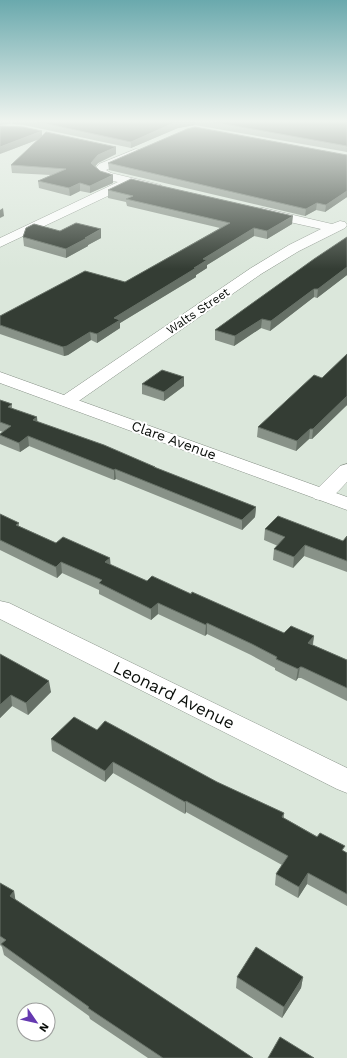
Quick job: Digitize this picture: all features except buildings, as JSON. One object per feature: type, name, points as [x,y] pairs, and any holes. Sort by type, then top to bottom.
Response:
[{"type":"street","points":[[94,170],[93,171],[107,176],[167,190]]},
{"type":"street","points":[[0,243],[130,181]]},
{"type":"street","name":"Walts Street","points":[[251,209],[340,224]]},
{"type":"street","name":"Walts Street","points":[[67,401],[256,271],[294,248],[340,224]]},
{"type":"street","name":"Clare Avenue","points":[[0,377],[347,504]]},
{"type":"street","points":[[322,495],[347,470]]},
{"type":"street","name":"Leonard Avenue","points":[[0,609],[347,781]]}]
